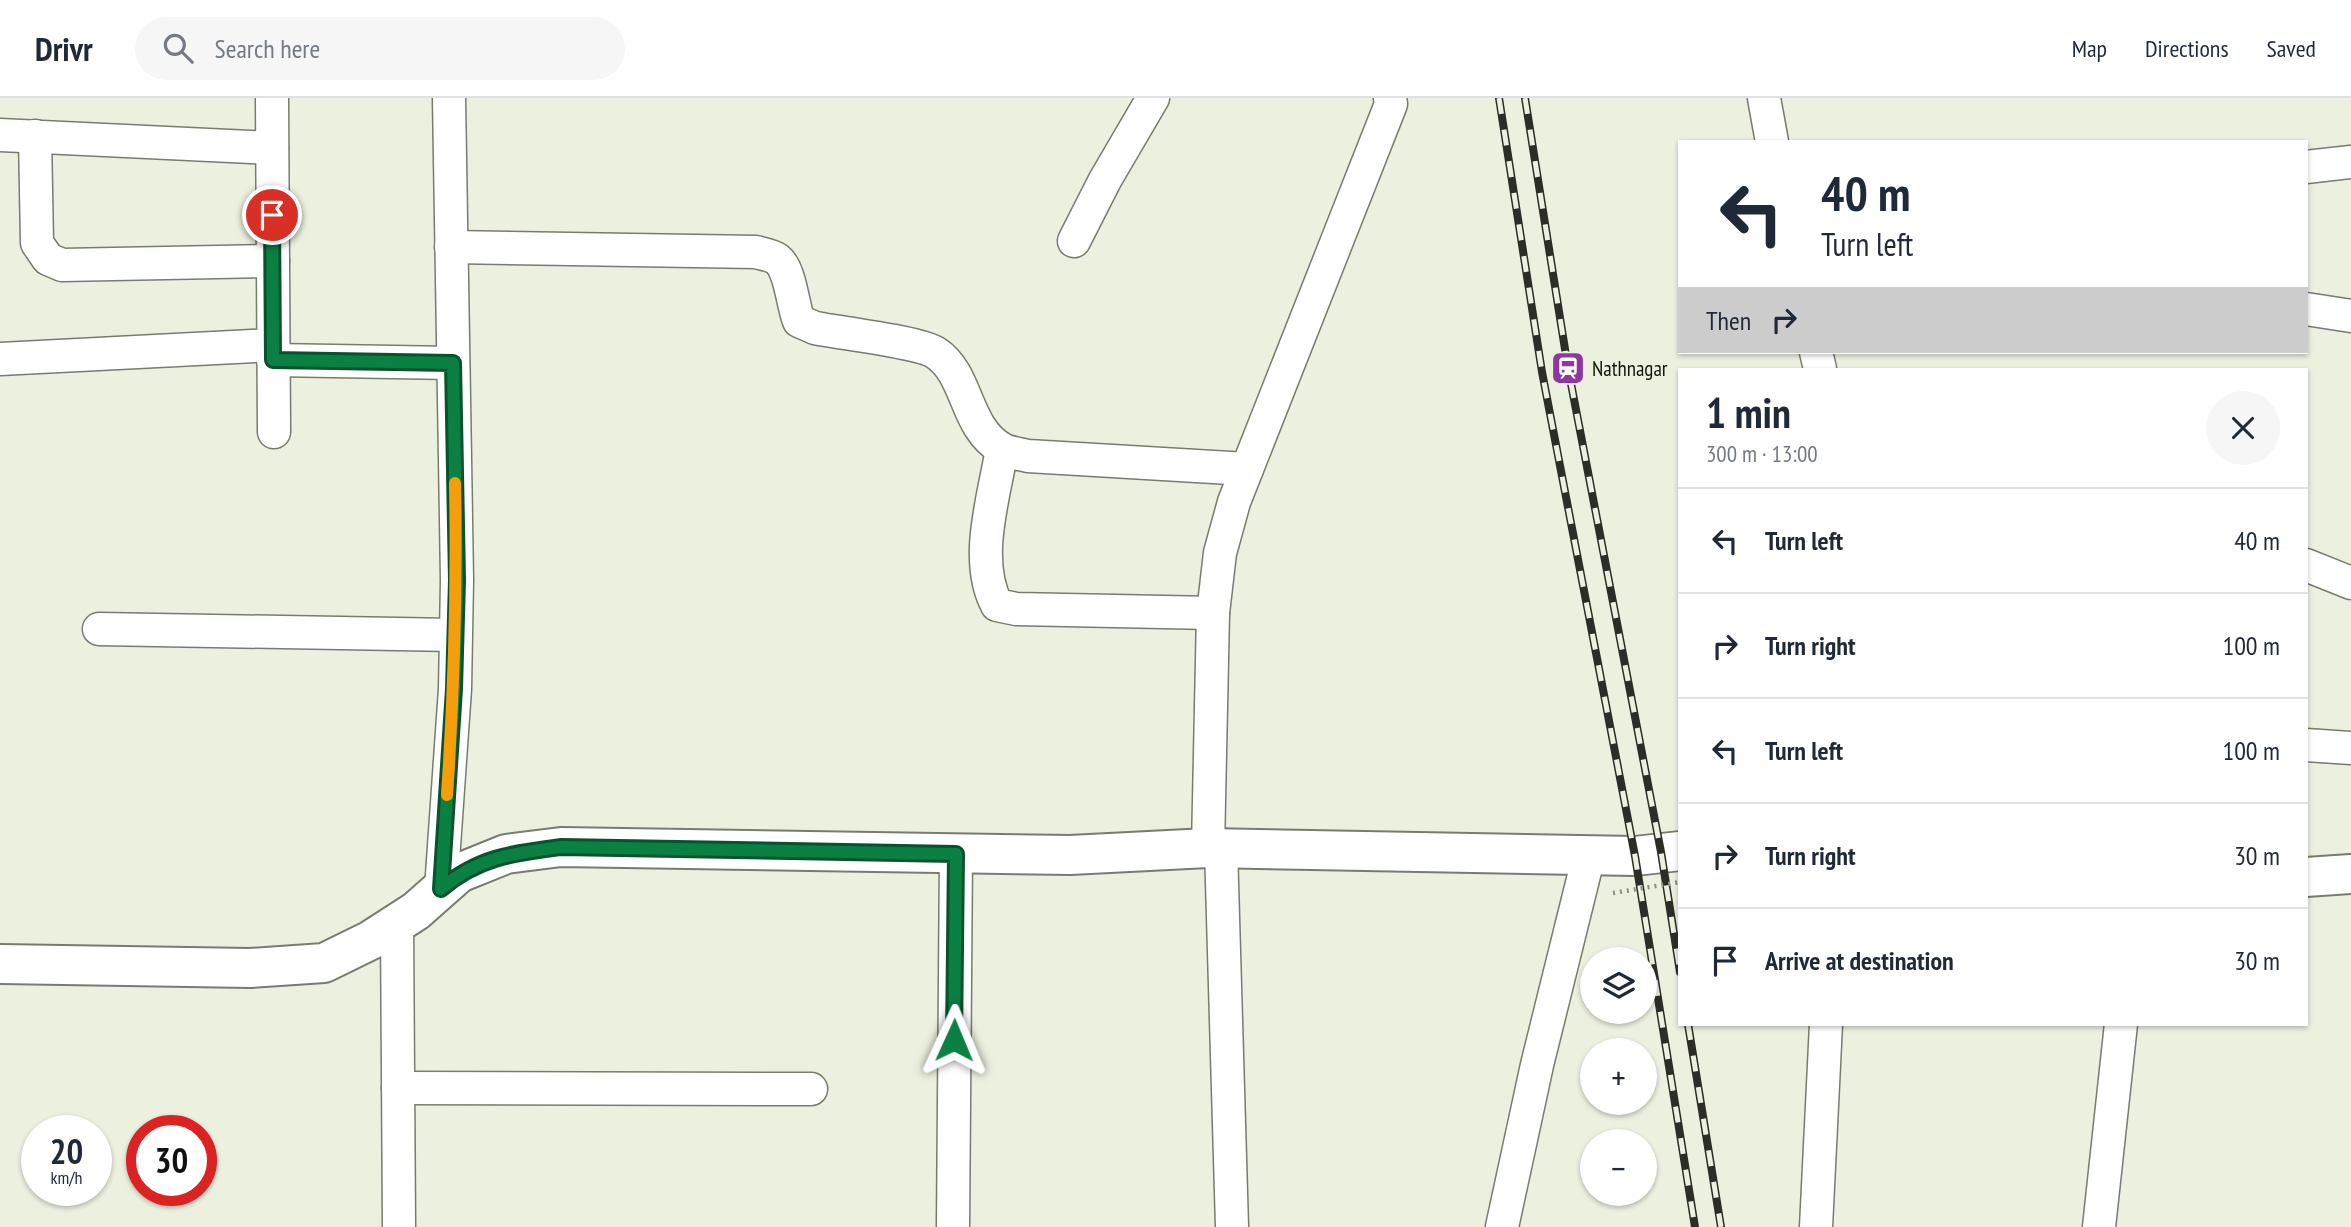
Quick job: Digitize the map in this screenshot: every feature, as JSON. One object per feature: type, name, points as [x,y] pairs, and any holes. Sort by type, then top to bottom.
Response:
[{"type":"street","points":[[272,98],[274,432]]},
{"type":"street","points":[[441,889],[454,689],[457,580],[449,98]]},
{"type":"street","points":[[1074,241],[1105,180],[1153,98]]},
{"type":"street","points":[[1232,1227],[1214,848],[1213,613],[1220,553],[1234,502],[1391,104],[1390,98]]},
{"type":"street","points":[[1764,98],[1772,140]]},
{"type":"street","points":[[0,135],[272,148]]},
{"type":"street","points":[[35,136],[37,243],[48,259],[62,265],[273,261]]},
{"type":"street","points":[[2308,167],[2351,162]]},
{"type":"street","points":[[451,247],[756,251],[775,257],[787,269],[792,305],[799,321],[815,328],[934,351],[951,365],[972,415],[984,433],[1002,449],[1028,456],[1247,469]]},
{"type":"street","points":[[2308,309],[2351,316]]},
{"type":"street","points":[[0,359],[273,353],[453,363]]},
{"type":"street","points":[[1002,449],[985,548],[989,589],[997,605],[1016,609],[1213,613]]},
{"type":"street","points":[[2308,566],[2351,583]]},
{"type":"street","points":[[99,629],[455,635]]},
{"type":"street","points":[[2308,745],[2351,748]]},
{"type":"street","points":[[0,964],[250,968],[324,963],[371,940],[416,911],[459,873],[506,854],[561,847],[1070,855],[1214,848],[1635,856],[1678,851]]},
{"type":"street","points":[[953,1227],[956,854]]},
{"type":"street","points":[[1502,1227],[1537,1065],[1588,855]]},
{"type":"street","points":[[2308,877],[2351,874]]},
{"type":"street","points":[[397,923],[399,1227]]},
{"type":"street","points":[[1816,1227],[1825,1026]]},
{"type":"street","points":[[2099,1227],[2120,1026]]},
{"type":"street","points":[[398,1088],[811,1089]]},
{"type":"path","points":[[1613,893],[1678,882]]},
{"type":"railway","points":[[1499,98],[1542,372],[1635,856],[1695,1227]]},
{"type":"railway","points":[[1525,98],[1568,368],[1661,852],[1678,959]]},
{"type":"railway","points":[[1688,1026],[1721,1227]]},
{"type":"slow traffic","points":[[447,795],[457,580],[455,483]]},
{"type":"place","name":"Nathnagar","points":[[1568,368]]},
{"type":"route","points":[[272,215],[273,360],[453,363],[457,580],[454,689],[441,889],[459,873],[506,854],[561,847],[956,854],[954,1040]]}]
